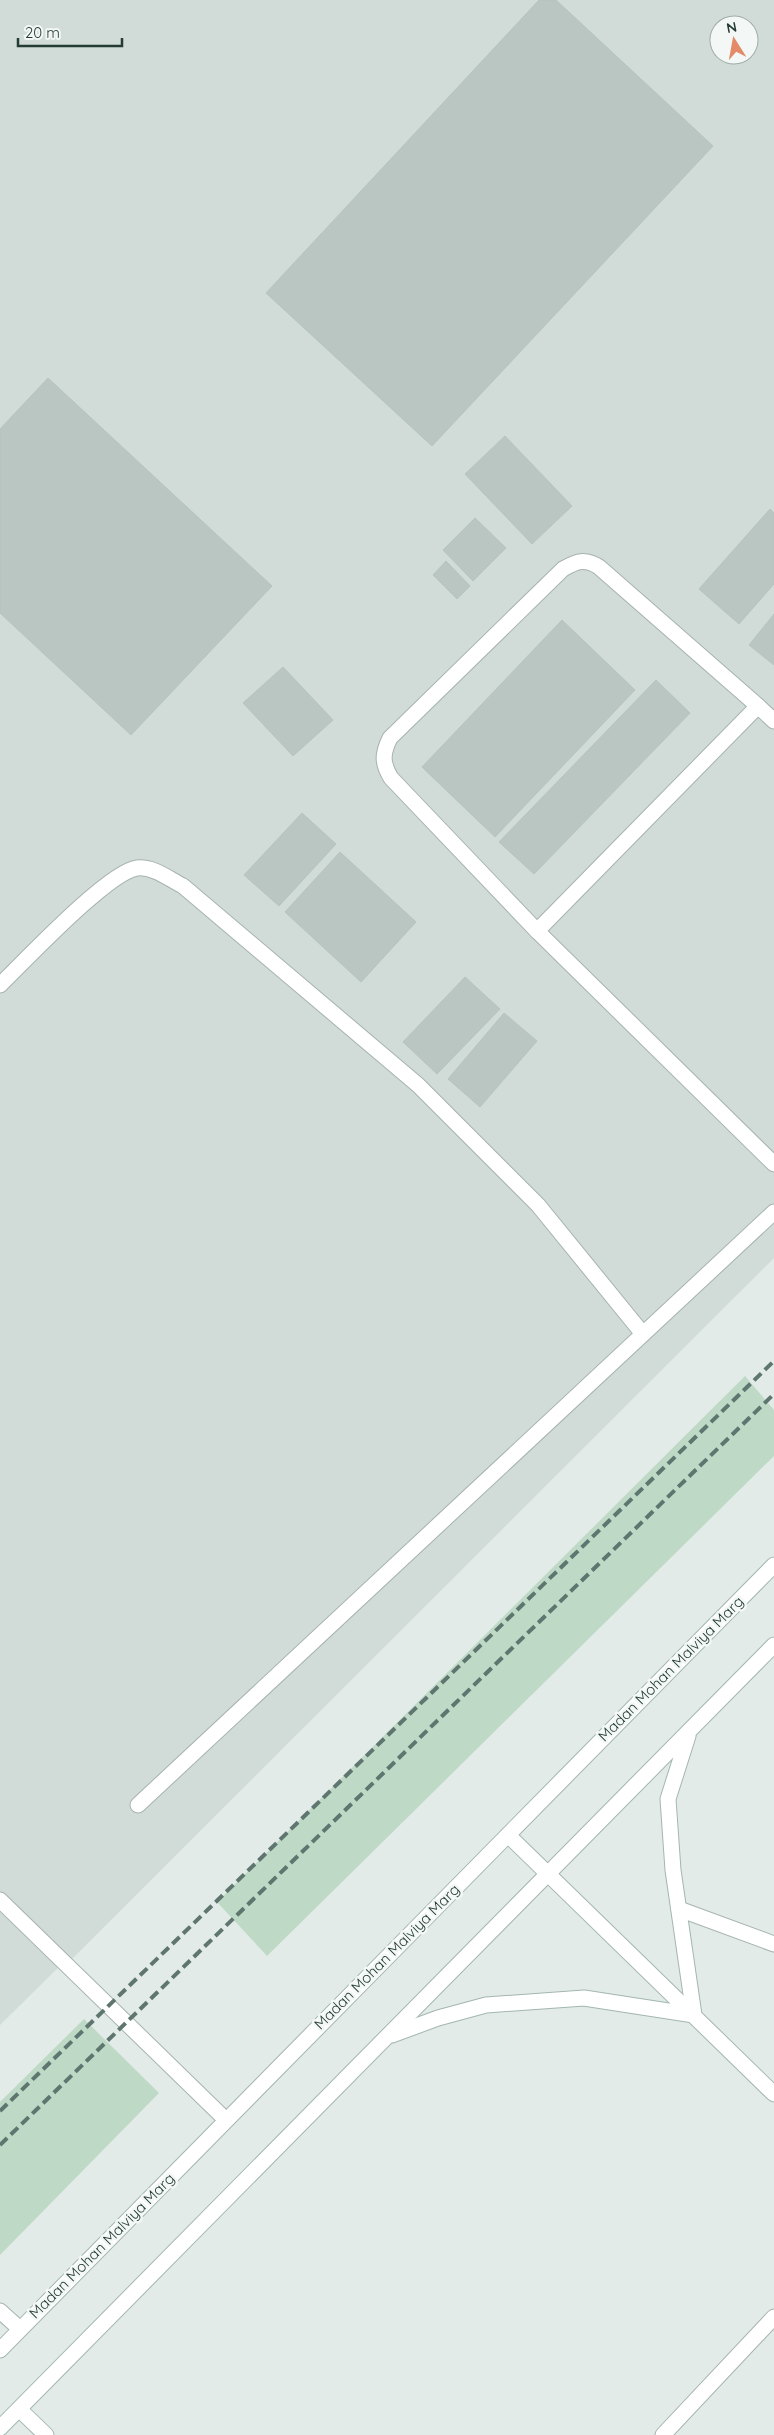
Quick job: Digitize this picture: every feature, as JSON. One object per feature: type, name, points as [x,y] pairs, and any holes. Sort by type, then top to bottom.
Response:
[{"type":"main road","points":[[774,721],[599,567],[589,561],[577,561],[563,569],[390,738],[383,751],[384,766],[391,778],[537,931],[774,1164]]},
{"type":"main road","points":[[537,931],[758,706]]},
{"type":"main road","points":[[0,985],[112,880],[137,868],[158,872],[183,886],[418,1085],[538,1204],[643,1334]]},
{"type":"main road","points":[[138,1805],[774,1212]]},
{"type":"main road","name":"Madan Mohan Malviya Marg","points":[[0,2350],[774,1565]]},
{"type":"main road","points":[[0,2428],[774,1646]]},
{"type":"main road","points":[[689,1732],[668,1799],[673,1870],[694,2015]]},
{"type":"main road","points":[[508,1835],[774,2094]]},
{"type":"main road","points":[[0,1900],[226,2120]]},
{"type":"main road","points":[[679,1909],[774,1944]]},
{"type":"main road","points":[[388,2036],[438,2018],[486,2005],[584,1998],[694,2015]]},
{"type":"main road","points":[[0,2311],[20,2330]]},
{"type":"main road","points":[[663,2435],[774,2317]]},
{"type":"main road","points":[[19,2408],[46,2435]]},
{"type":"shaded area","points":[[0,0],[774,0],[774,1258],[68,1963],[65,1961],[0,2025]]},
{"type":"green space","points":[[745,1376],[774,1410],[774,1456],[267,1956],[217,1902]]},
{"type":"green space","points":[[84,2019],[159,2093],[0,2255],[0,2102]]},
{"type":"building","points":[[539,0],[556,0],[713,146],[432,446],[266,293]]},
{"type":"building","points":[[48,378],[272,586],[131,735],[0,613],[0,429]]},
{"type":"building","points":[[505,436],[572,506],[532,544],[465,474]]},
{"type":"building","points":[[770,509],[774,513],[774,584],[739,624],[699,589]]},
{"type":"building","points":[[475,518],[506,548],[473,581],[443,550]]},
{"type":"building","points":[[446,561],[470,586],[457,599],[433,575]]},
{"type":"building","points":[[774,614],[774,665],[749,645]]},
{"type":"building","points":[[562,620],[635,690],[495,837],[422,767]]},
{"type":"building","points":[[283,667],[333,720],[293,756],[243,703]]},
{"type":"building","points":[[656,680],[690,713],[534,874],[499,842]]},
{"type":"building","points":[[302,813],[336,844],[279,906],[244,875]]},
{"type":"building","points":[[340,852],[416,922],[361,982],[285,912]]},
{"type":"building","points":[[465,977],[500,1009],[437,1074],[403,1042]]},
{"type":"building","points":[[504,1013],[537,1041],[480,1107],[448,1079]]},
{"type":"railway","points":[[0,2111],[774,1361]]},
{"type":"railway","points":[[0,2145],[774,1394]]}]
